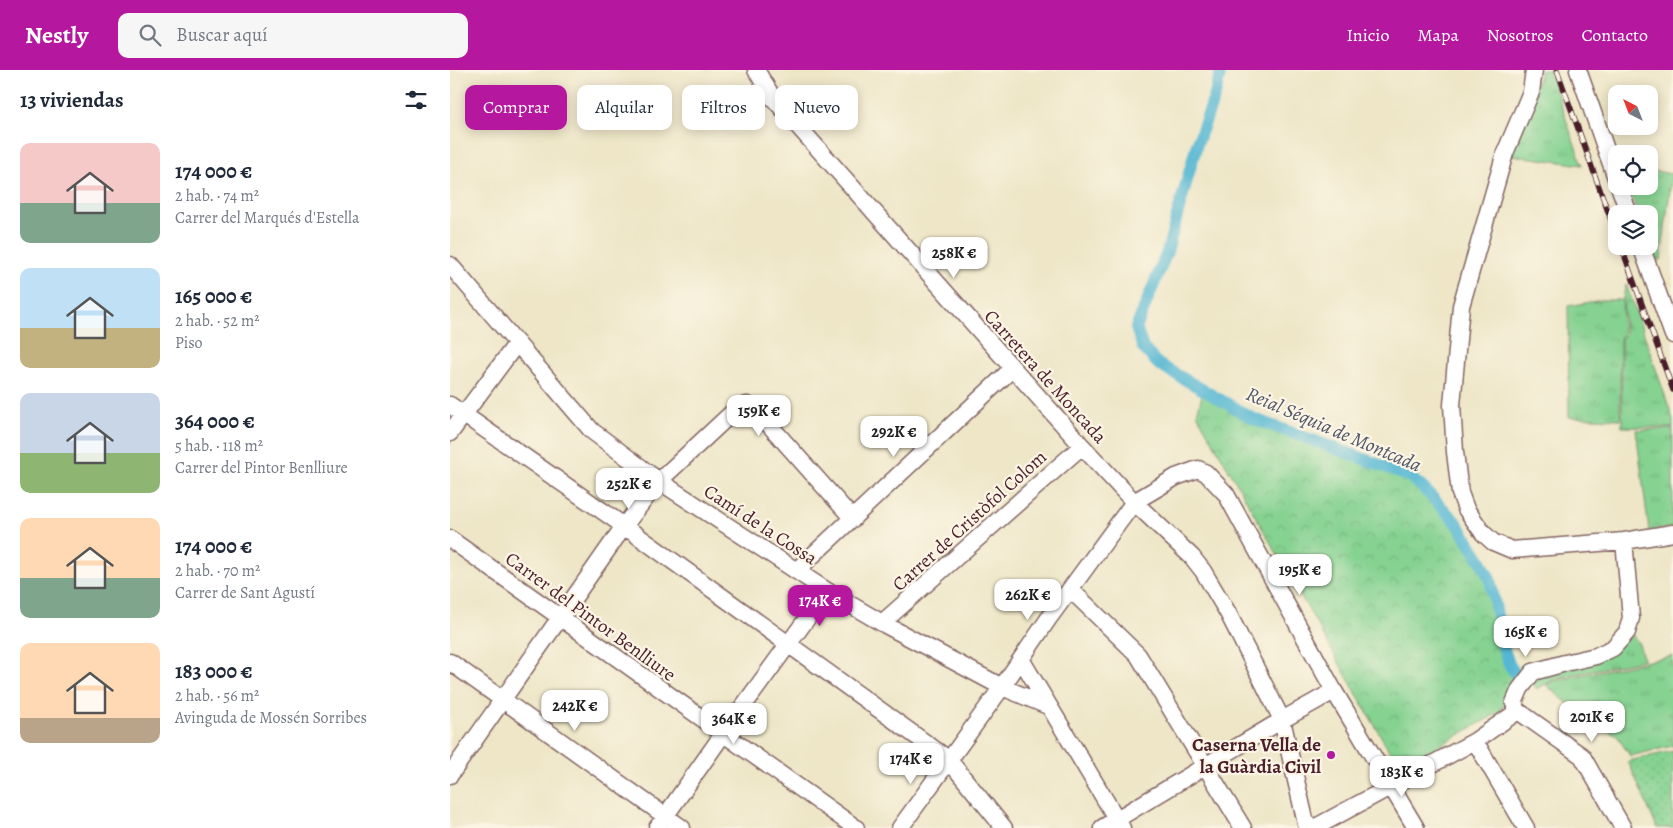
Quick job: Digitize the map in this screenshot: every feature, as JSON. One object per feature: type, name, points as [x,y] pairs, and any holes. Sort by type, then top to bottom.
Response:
[{"type":"street","name":"Carretera de Moncada","points":[[756,70],[773,98],[1082,446],[1134,502],[1181,546],[1203,571],[1228,613],[1282,720],[1308,828]]},
{"type":"street","points":[[1534,70],[1531,92],[1505,153],[1461,306],[1452,400],[1455,452],[1460,492],[1466,509],[1474,522],[1493,542],[1512,550],[1624,541],[1673,533]]},
{"type":"street","points":[[1578,70],[1608,155]]},
{"type":"street","points":[[1644,255],[1673,335]]},
{"type":"street","name":"Camí de la Cossa","points":[[450,265],[592,431],[659,481],[827,591],[882,624],[1002,687],[1048,706]]},
{"type":"street","points":[[450,433],[517,343]]},
{"type":"street","points":[[797,570],[1013,368]]},
{"type":"street","points":[[450,405],[624,526],[948,759],[1004,828]]},
{"type":"street","points":[[450,775],[624,526],[659,481],[734,411],[747,405],[756,410],[853,519]]},
{"type":"street","name":"Carrer de Cristòfol Colom","points":[[882,624],[1082,446]]},
{"type":"street","points":[[900,828],[948,759],[1002,687],[1070,588],[1134,502],[1176,477],[1198,469],[1206,473],[1226,494],[1334,691],[1416,828]]},
{"type":"street","name":"Carrer del Pintor Benlliure","points":[[450,539],[856,828]]},
{"type":"street","points":[[1615,825],[1582,756],[1518,711],[1514,703],[1520,689],[1533,672],[1596,656],[1613,648],[1627,632],[1631,618],[1624,541]]},
{"type":"street","points":[[1070,588],[1138,655],[1243,828]]},
{"type":"street","points":[[661,822],[827,591]]},
{"type":"street","points":[[1021,659],[1114,825],[1205,766],[1334,691]]},
{"type":"street","points":[[450,662],[503,700],[661,822],[682,828]]},
{"type":"street","points":[[1314,828],[1475,741],[1518,711]]},
{"type":"street","points":[[1475,741],[1526,828]]},
{"type":"green space","points":[[1541,70],[1549,70],[1582,165],[1511,155]]},
{"type":"green space","points":[[1658,172],[1672,174],[1661,260],[1656,260],[1654,255],[1658,255],[1658,205],[1635,205],[1631,195],[1658,195]]},
{"type":"green space","points":[[1626,284],[1673,419],[1673,428],[1622,427],[1621,339],[1625,334],[1623,298]]},
{"type":"green space","points":[[1602,300],[1622,300],[1623,333],[1620,339],[1620,419],[1569,417],[1568,306]]},
{"type":"green space","points":[[1202,395],[1250,423],[1374,466],[1408,480],[1445,513],[1478,561],[1487,581],[1500,646],[1515,679],[1500,712],[1399,768],[1197,414]]},
{"type":"green space","points":[[1673,429],[1673,527],[1649,531],[1636,430]]},
{"type":"green space","points":[[1632,635],[1638,643],[1643,660],[1557,678],[1537,689],[1532,684],[1539,677]]},
{"type":"green space","points":[[1673,656],[1673,746],[1630,756],[1618,737],[1578,712],[1546,685],[1557,680]]},
{"type":"green space","points":[[1673,751],[1673,828],[1657,828],[1628,761]]},
{"type":"waterway","name":"Reial Séquia de Montcada","points":[[1221,70],[1215,95],[1197,144],[1167,252],[1136,328],[1143,348],[1158,364],[1254,419],[1410,477],[1422,487],[1457,523],[1481,561],[1490,579],[1503,646],[1509,664],[1519,679]]},
{"type":"railway","points":[[1557,70],[1608,212]]},
{"type":"railway","points":[[1624,255],[1673,390]]},
{"type":"place","name":"Caserna Vella de la Guàrdia Civil","points":[[1331,755]]}]
